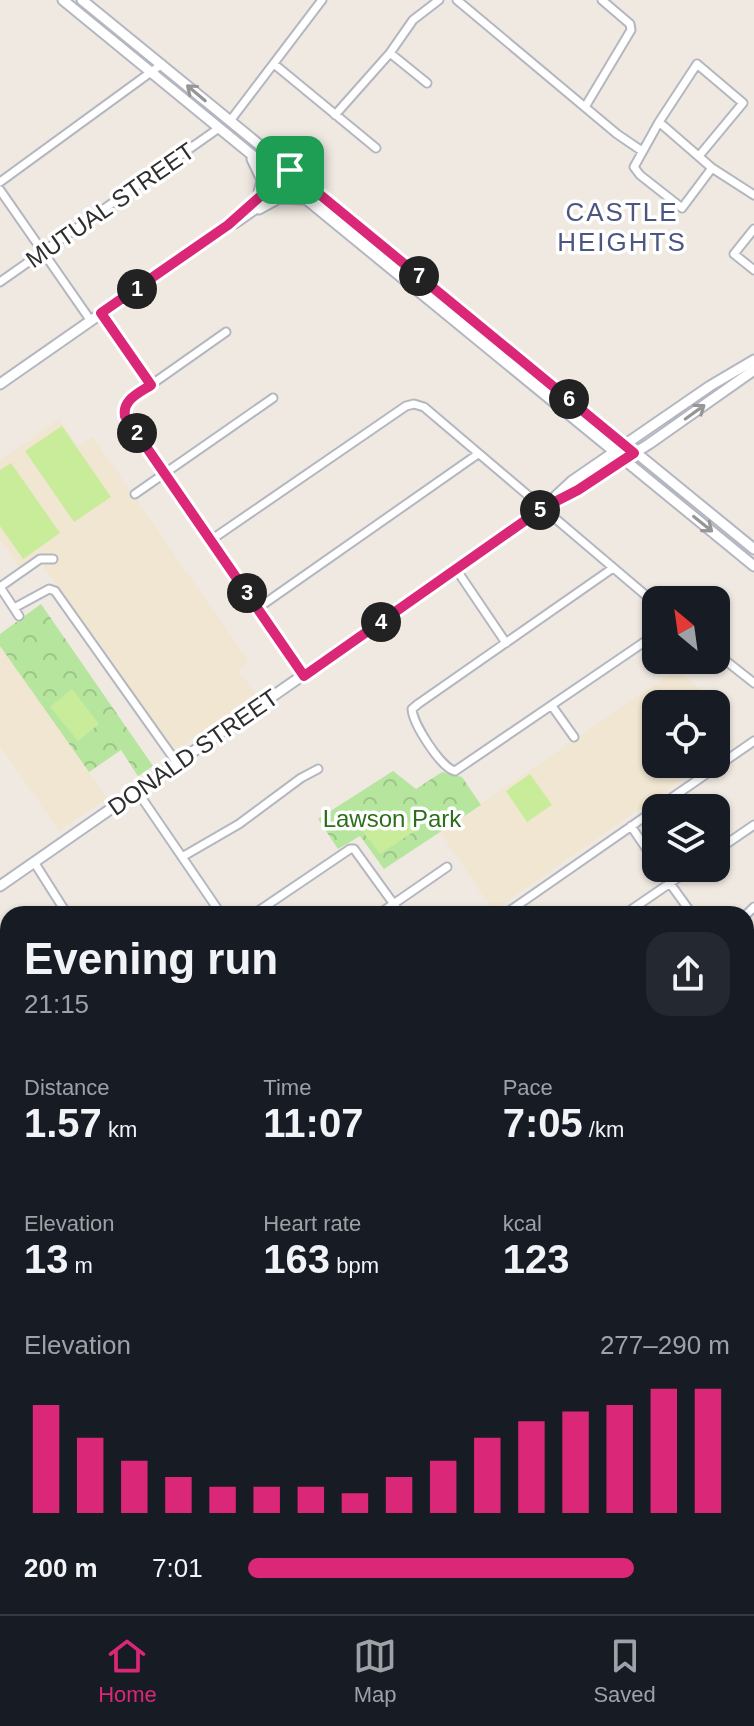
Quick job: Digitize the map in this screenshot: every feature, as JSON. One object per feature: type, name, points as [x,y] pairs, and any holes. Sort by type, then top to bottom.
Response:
[{"type":"main road","points":[[63,0],[754,566]]},
{"type":"main road","points":[[82,0],[754,549]]},
{"type":"main road","points":[[249,153],[262,180],[256,201]]},
{"type":"main road","points":[[252,212],[290,170]]},
{"type":"main road","points":[[0,384],[228,225],[282,179]]},
{"type":"main road","points":[[228,225],[239,222],[275,199],[306,199]]},
{"type":"main road","name":"DONALD STREET","points":[[543,508],[572,481],[710,386],[754,360]]},
{"type":"main road","name":"DONALD STREET","points":[[0,886],[543,508],[578,490],[754,370]]},
{"type":"street","points":[[230,121],[322,0]]},
{"type":"street","points":[[335,115],[390,53],[413,20],[439,0]]},
{"type":"street","points":[[457,0],[642,151]]},
{"type":"street","points":[[585,107],[629,38],[630,24],[602,0]]},
{"type":"street","points":[[390,53],[427,83]]},
{"type":"street","points":[[0,182],[162,64]]},
{"type":"street","points":[[274,64],[376,148]]},
{"type":"street","points":[[699,156],[743,103],[697,64],[634,167],[682,208],[712,168]]},
{"type":"street","points":[[659,122],[712,168],[753,193]]},
{"type":"street","name":"MUTUAL STREET","points":[[0,282],[219,128]]},
{"type":"street","points":[[0,190],[91,321]]},
{"type":"street","points":[[754,229],[734,254],[754,270]]},
{"type":"street","points":[[101,313],[151,385]]},
{"type":"street","points":[[226,332],[125,405],[125,416],[304,676]]},
{"type":"street","points":[[135,494],[273,398]]},
{"type":"street","points":[[211,540],[406,406],[414,404],[424,407],[642,592]]},
{"type":"street","points":[[258,608],[478,454]]},
{"type":"street","points":[[19,616],[0,587],[40,559],[53,559]]},
{"type":"street","points":[[613,568],[412,709],[415,724],[446,768],[455,771],[642,644]]},
{"type":"street","points":[[456,569],[506,643]]},
{"type":"street","points":[[14,608],[49,589],[55,591],[177,763]]},
{"type":"street","points":[[730,664],[754,683]]},
{"type":"street","points":[[552,706],[574,737]]},
{"type":"street","points":[[677,794],[754,741]]},
{"type":"street","points":[[182,857],[239,824],[318,769]]},
{"type":"street","points":[[137,791],[216,906]]},
{"type":"street","points":[[516,906],[642,818]]},
{"type":"street","points":[[730,841],[754,825]]},
{"type":"street","points":[[631,826],[642,842]]},
{"type":"street","points":[[266,906],[350,849],[354,849],[396,906]]},
{"type":"street","points":[[34,862],[62,906]]},
{"type":"street","points":[[390,906],[447,867]]},
{"type":"street","points":[[637,906],[670,883],[686,906]]},
{"type":"shaded area","points":[[59,419],[78,446],[93,437],[249,662],[238,670],[256,695],[172,753],[42,564],[24,575],[0,540],[0,460]]},
{"type":"shaded area","points":[[0,646],[107,798],[59,831],[0,746]]},
{"type":"shaded area","points":[[670,674],[683,674],[701,690],[646,690]]},
{"type":"shaded area","points":[[642,693],[642,778],[684,778],[661,794],[642,794],[642,807],[500,906],[490,906],[440,832]]},
{"type":"green space","points":[[62,426],[111,497],[74,522],[25,451]]},
{"type":"green space","points":[[11,463],[60,533],[23,559],[0,526],[0,470]]},
{"type":"green space","points":[[41,604],[153,766],[138,776],[121,750],[89,772],[0,646],[0,634]]},
{"type":"green space","points":[[72,689],[99,724],[78,741],[50,707]]},
{"type":"green space","name":"Lawson Park","points":[[393,771],[416,789],[442,772],[462,777],[481,805],[384,869],[360,836],[338,849],[318,819]]},
{"type":"green space","points":[[530,774],[552,805],[527,822],[506,791]]},
{"type":"green space","points":[[380,814],[400,817],[415,831],[380,854],[356,823]]},
{"type":"district","name":"CASTLE HEIGHTS","points":[[622,227]]},
{"type":"route","points":[[290,170],[634,453],[578,490],[543,508],[304,676],[125,416],[128,401],[151,385],[101,313],[228,225],[290,170]]}]
